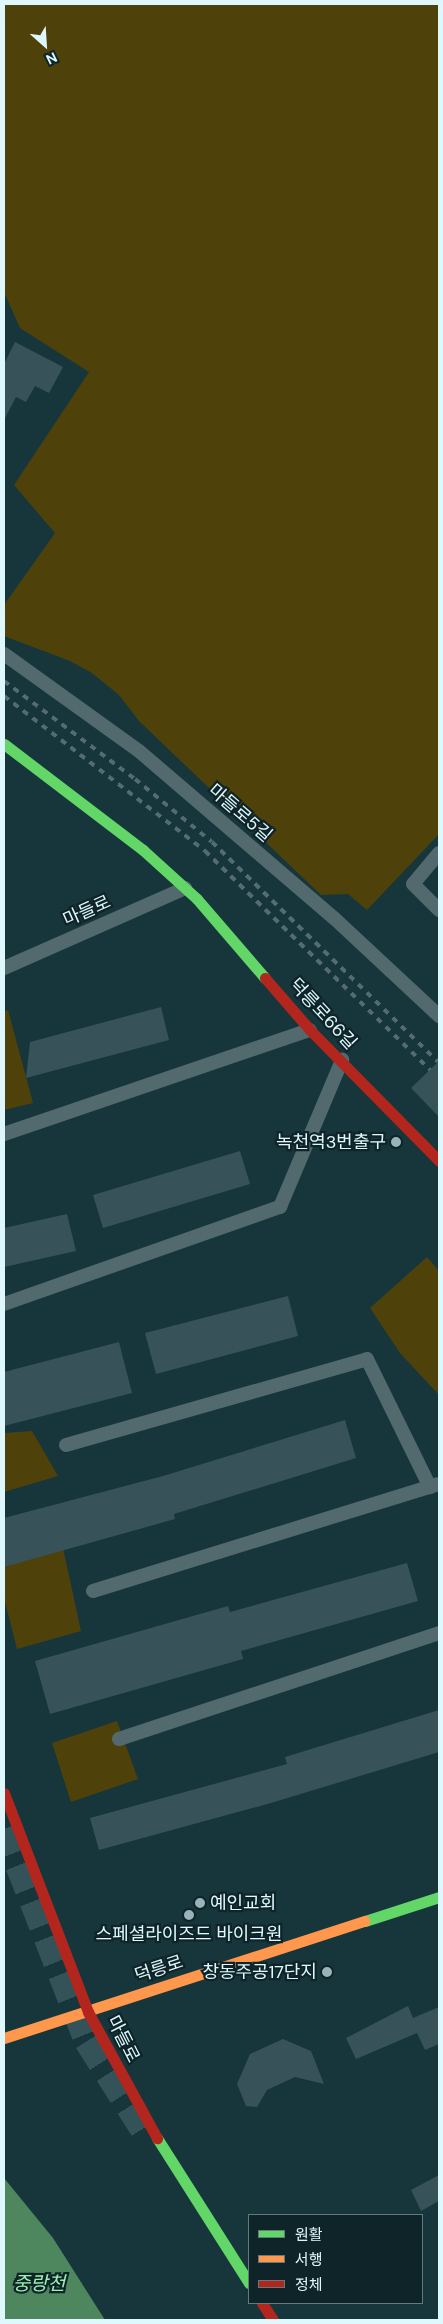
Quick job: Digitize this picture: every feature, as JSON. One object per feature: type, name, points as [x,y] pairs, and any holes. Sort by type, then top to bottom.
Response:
[{"type":"main road","name":"덕릉로66길","points":[[4,744],[143,850],[185,888],[310,1030],[342,1060],[439,1161]]},
{"type":"main road","name":"마들로","points":[[4,1793],[88,2012],[154,2134],[248,2281]]},
{"type":"main road","name":"덕릉로","points":[[4,2038],[439,1897]]},
{"type":"main road","points":[[263,2304],[274,2320]]},
{"type":"street","name":"마들로5길","points":[[4,654],[140,752],[334,918],[439,1016]]},
{"type":"street","points":[[439,853],[413,884],[439,910]]},
{"type":"street","name":"마들로","points":[[4,968],[185,888]]},
{"type":"street","points":[[4,1134],[310,1030]]},
{"type":"street","points":[[4,1304],[280,1207],[342,1060]]},
{"type":"street","points":[[66,1445],[367,1359],[435,1486],[93,1591]]},
{"type":"street","points":[[120,1739],[439,1633]]},
{"type":"shaded area","points":[[4,4],[439,4],[439,834],[367,910],[348,894],[321,895],[139,721],[119,695],[92,673],[70,661],[4,636],[4,605],[55,533],[14,485],[89,372],[20,328],[4,292]]},
{"type":"shaded area","points":[[8,1010],[33,1103],[4,1110],[4,1012]]},
{"type":"shaded area","points":[[427,1257],[439,1271],[439,1395],[400,1353],[370,1308]]},
{"type":"shaded area","points":[[32,1431],[58,1476],[4,1492],[4,1433]]},
{"type":"shaded area","points":[[63,1548],[81,1631],[17,1649],[4,1598],[4,1567]]},
{"type":"shaded area","points":[[117,1721],[138,1779],[71,1802],[52,1743]]},
{"type":"water","name":"중랑천","points":[[4,2178],[53,2238],[105,2320],[4,2320]]},
{"type":"building","points":[[15,342],[63,367],[49,393],[35,386],[26,402],[16,397],[4,420],[4,364]]},
{"type":"building","points":[[161,1007],[169,1040],[26,1078],[30,1042]]},
{"type":"building","points":[[439,1061],[439,1117],[411,1088]]},
{"type":"building","points":[[240,1151],[250,1184],[103,1228],[93,1195]]},
{"type":"building","points":[[67,1214],[76,1251],[4,1267],[4,1228]]},
{"type":"building","points":[[288,1296],[298,1336],[156,1374],[145,1333]]},
{"type":"building","points":[[119,1342],[132,1393],[4,1426],[4,1372]]},
{"type":"building","points":[[345,1420],[356,1458],[174,1514],[175,1519],[4,1567],[4,1518],[163,1476]]},
{"type":"building","points":[[407,1563],[418,1601],[241,1651],[243,1659],[50,1714],[35,1661],[228,1606],[230,1612]]},
{"type":"building","points":[[439,1710],[439,1752],[271,1803],[99,1850],[90,1818],[287,1764],[285,1757]]},
{"type":"building","points":[[408,2006],[413,2018],[439,2007],[439,2044],[425,2050],[417,2033],[356,2059],[346,2038]]},
{"type":"building","points":[[283,2039],[311,2051],[324,2084],[295,2077],[267,2090],[257,2107],[246,2106],[237,2084],[250,2054]]},
{"type":"building","points":[[439,2175],[439,2201],[421,2211],[411,2190]]},
{"type":"tunnel","points":[[4,1829],[87,2041],[148,2137]]},
{"type":"railway","points":[[4,681],[135,779],[212,842],[438,1062]]},
{"type":"railway","points":[[4,696],[205,851],[430,1070]]},
{"type":"traffic: fast","points":[[4,744],[143,850],[197,899],[265,978]]},
{"type":"traffic: fast","points":[[365,1921],[439,1897]]},
{"type":"traffic: fast","points":[[157,2138],[248,2281]]},
{"type":"traffic: slow","points":[[4,2038],[365,1921]]},
{"type":"traffic: jam","points":[[265,978],[310,1030],[439,1161]]},
{"type":"traffic: jam","points":[[4,1793],[88,2012],[157,2138]]},
{"type":"traffic: jam","points":[[263,2304],[273,2320]]},
{"type":"place","name":"녹천역3번출구","points":[[396,1142]]},
{"type":"place","name":"예인교회","points":[[200,1903]]},
{"type":"place","name":"스페셜라이즈드 바이크원","points":[[189,1915]]},
{"type":"place","name":"창동주공17단지","points":[[327,1972]]}]
